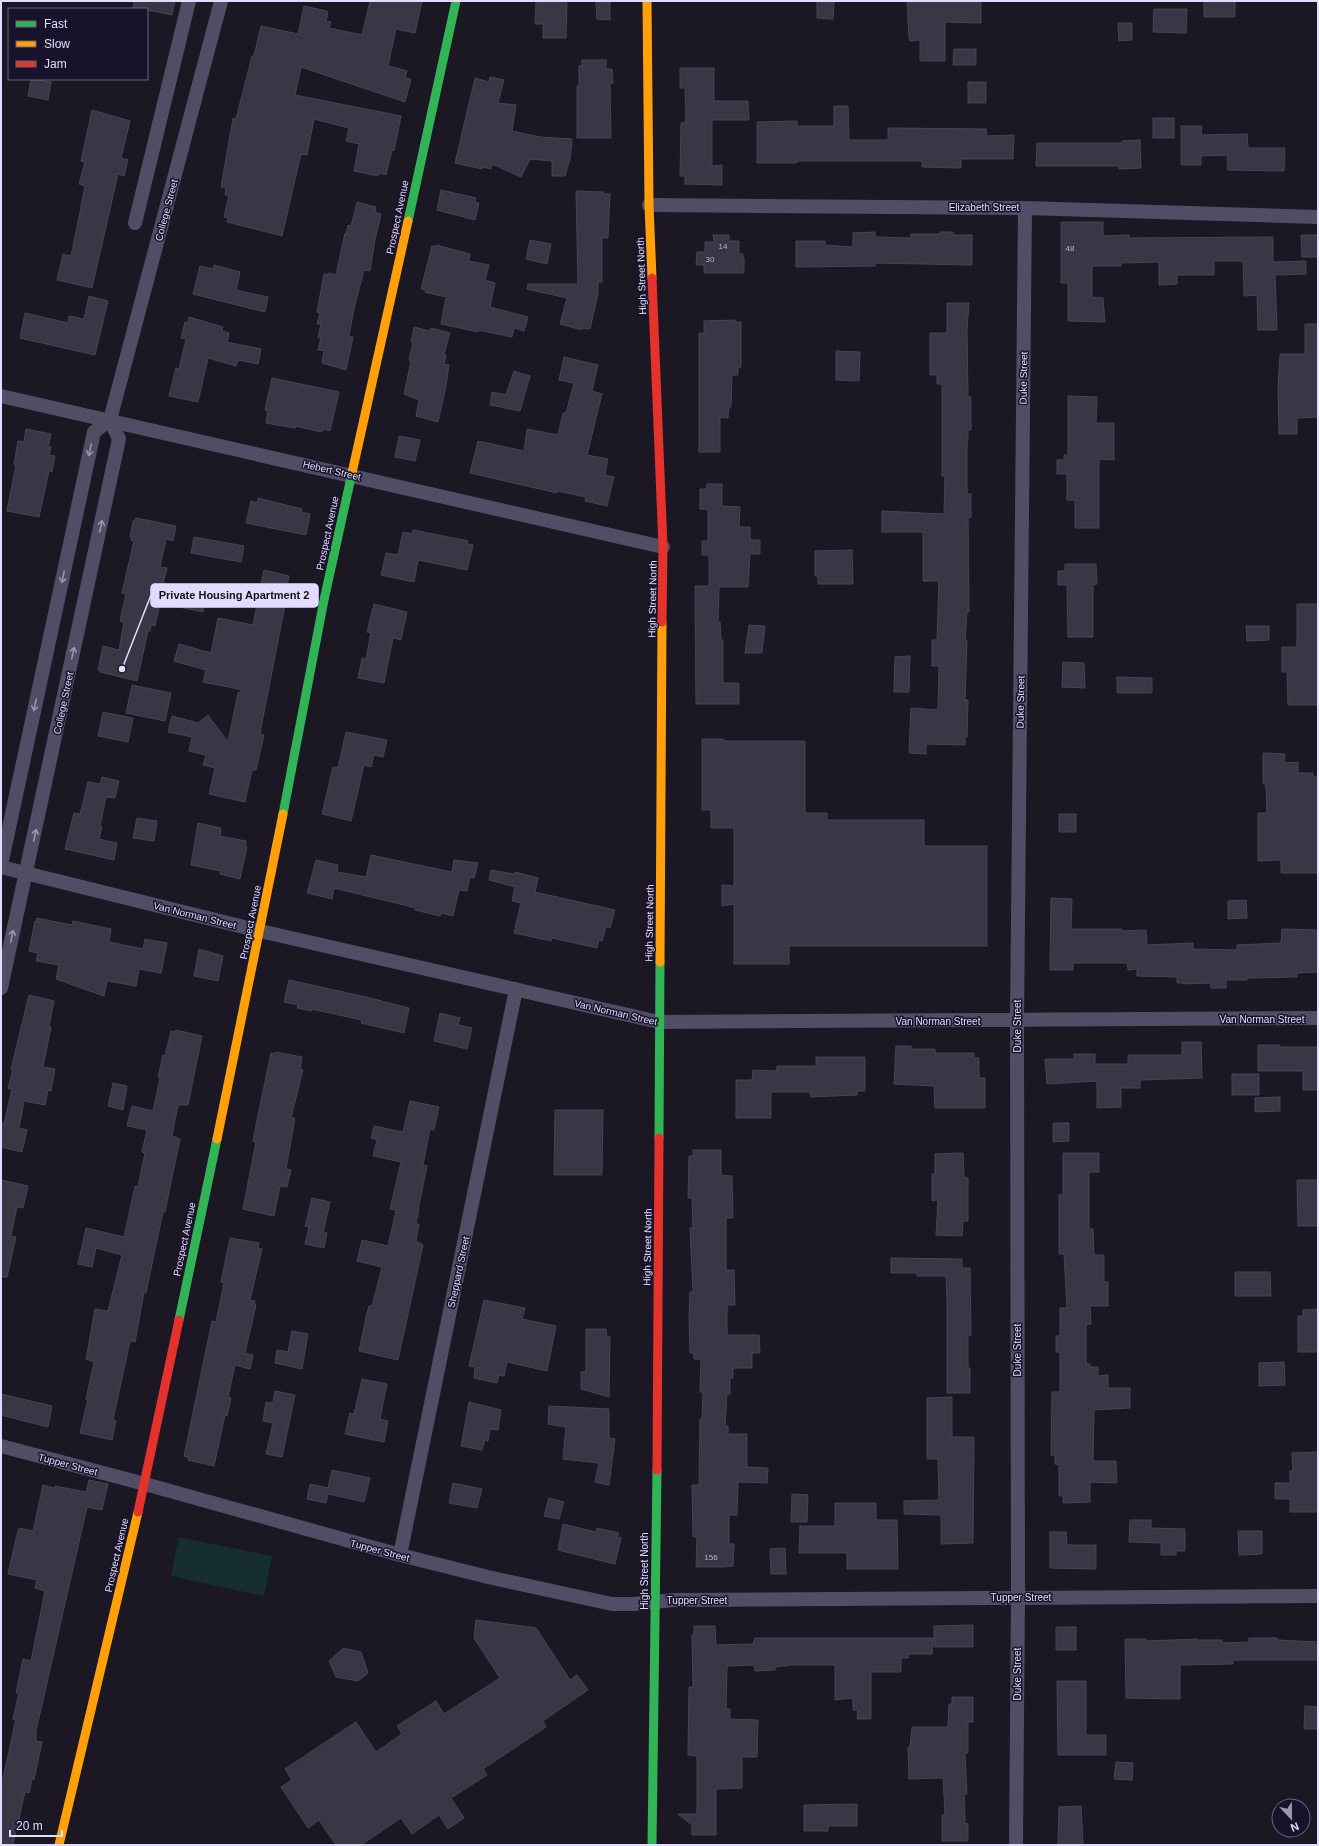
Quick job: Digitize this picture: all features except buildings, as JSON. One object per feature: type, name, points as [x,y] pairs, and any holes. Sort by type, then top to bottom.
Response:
[{"type":"street","points":[[135,223],[189,1]]},
{"type":"street","name":"College Street","points":[[1,988],[119,439],[110,420],[221,1]]},
{"type":"street","name":"Prospect Avenue","points":[[59,1845],[145,1484],[260,930],[324,600],[456,1]]},
{"type":"street","name":"High Street North","points":[[647,1],[649,205],[663,547],[656,1601],[652,1845]]},
{"type":"street","name":"Elizabeth Street","points":[[649,205],[1025,208],[1318,217]]},
{"type":"street","name":"Duke Street","points":[[1016,1845],[1018,1597],[1017,1020],[1025,208]]},
{"type":"street","name":"Hebert Street","points":[[1,396],[663,547]]},
{"type":"street","points":[[1,866],[94,432],[110,420]]},
{"type":"street","name":"Van Norman Street","points":[[1,866],[260,930],[659,1022],[1318,1018]]},
{"type":"street","name":"Sheppard Street","points":[[400,1556],[516,989]]},
{"type":"street","name":"Tupper Street","points":[[1,1446],[145,1484],[400,1556],[612,1604],[633,1604],[656,1601],[1018,1597],[1318,1596]]},
{"type":"green space","points":[[179,1537],[272,1556],[264,1596],[171,1576]]},
{"type":"traffic: fast","points":[[408,221],[456,1]]},
{"type":"traffic: fast","points":[[283,814],[324,600],[352,473]]},
{"type":"traffic: fast","points":[[659,1138],[660,962]]},
{"type":"traffic: fast","points":[[179,1320],[217,1139]]},
{"type":"traffic: fast","points":[[652,1845],[657,1470]]},
{"type":"traffic: slow","points":[[647,1],[649,205],[652,278]]},
{"type":"traffic: slow","points":[[352,473],[408,221]]},
{"type":"traffic: slow","points":[[660,962],[662,622]]},
{"type":"traffic: slow","points":[[217,1139],[283,814]]},
{"type":"traffic: slow","points":[[59,1845],[138,1512]]},
{"type":"traffic: jam","points":[[652,278],[663,547],[662,622]]},
{"type":"traffic: jam","points":[[657,1470],[659,1138]]},
{"type":"traffic: jam","points":[[138,1512],[179,1320]]},
{"type":"place","name":"Private Housing Apartment 2","points":[[122,669]]}]
